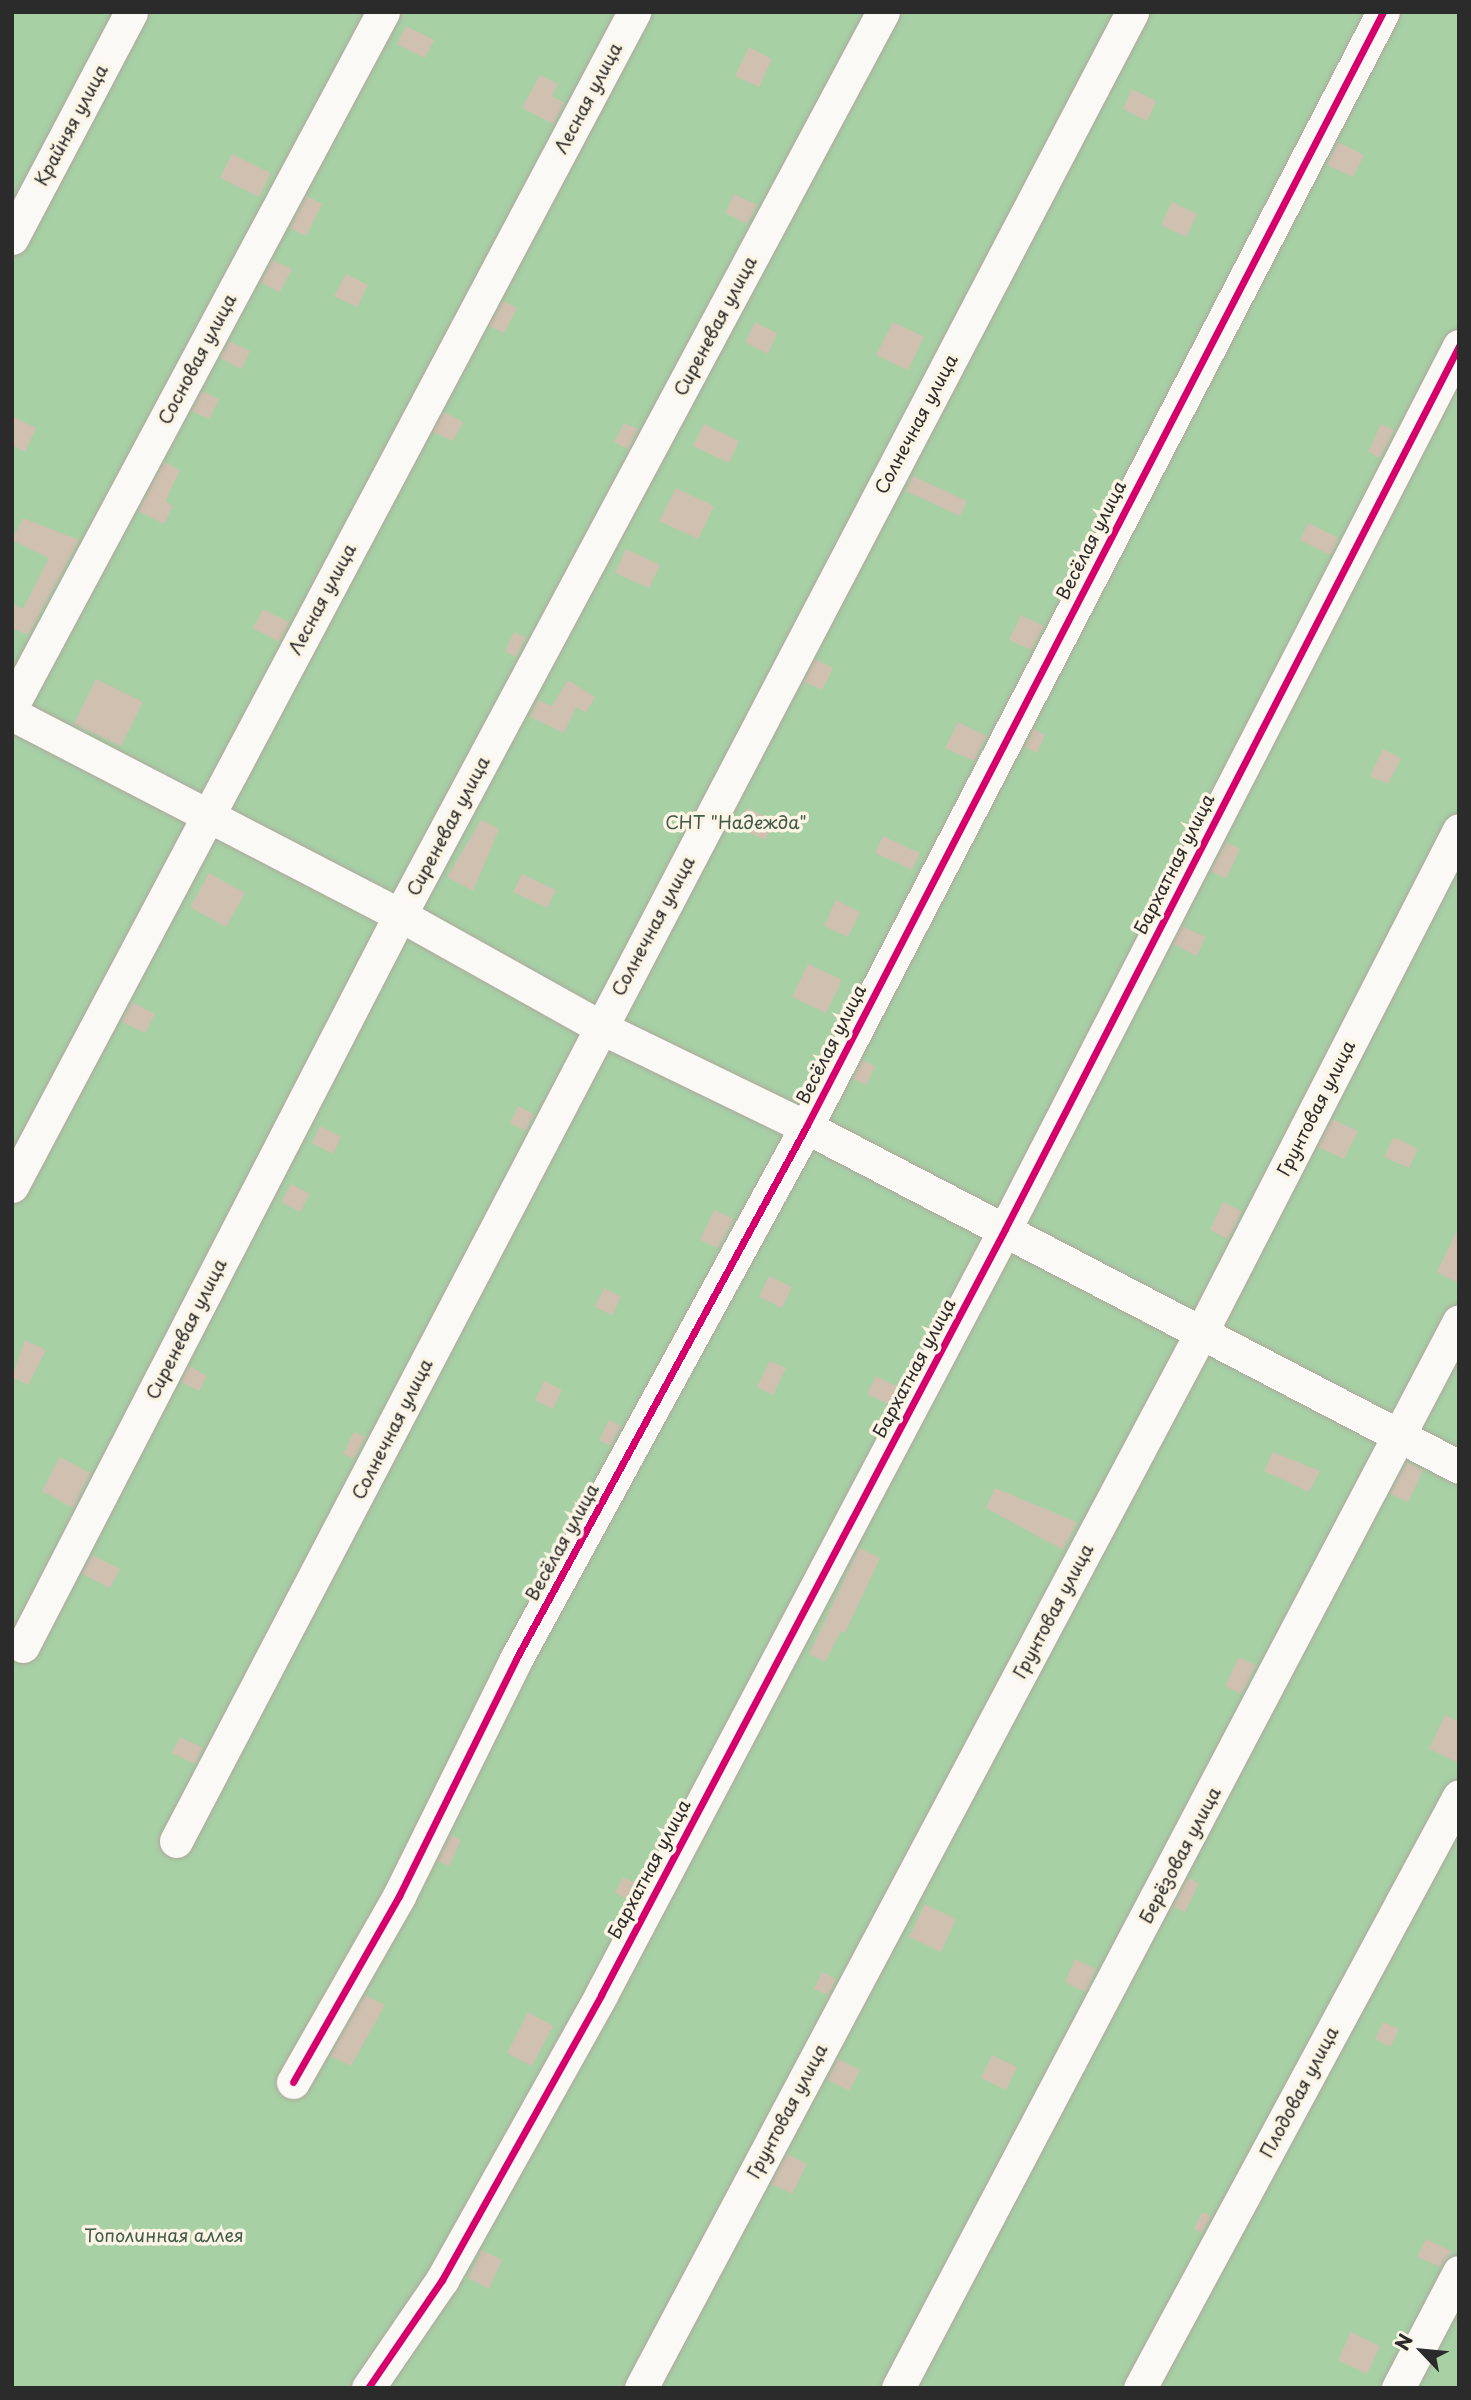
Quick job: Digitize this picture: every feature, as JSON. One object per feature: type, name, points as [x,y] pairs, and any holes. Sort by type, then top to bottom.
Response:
[{"type":"street","name":"Крайняя улица","points":[[12,237],[131,12]]},
{"type":"street","name":"Сосновая улица","points":[[12,706],[383,12]]},
{"type":"street","name":"Лесная улица","points":[[12,1186],[634,12]]},
{"type":"street","name":"Сиреневая улица","points":[[23,1646],[400,915],[883,12]]},
{"type":"street","name":"Солнечная улица","points":[[176,1841],[1132,12]]},
{"type":"street","name":"Весёлая улица","points":[[293,2082],[398,1896],[516,1659],[806,1127],[1383,12]]},
{"type":"street","name":"Бархатная улица","points":[[368,2388],[442,2280],[601,1995],[1004,1229],[1459,346]]},
{"type":"street","points":[[12,714],[400,915],[600,1027],[806,1127],[1459,1467]]},
{"type":"street","name":"Грунтовая улица","points":[[641,2388],[1201,1333],[1459,830]]},
{"type":"street","name":"Берёзовая улица","points":[[898,2388],[1459,1321]]},
{"type":"street","name":"Плодовая улица","points":[[1140,2388],[1459,1796]]},
{"type":"street","points":[[1398,2388],[1459,2272]]},
{"type":"green space","name":"СНТ \"Надежда\"","points":[[12,12],[1459,12],[1459,2388],[12,2388]]},
{"type":"building","points":[[406,26],[434,40],[425,58],[397,44]]},
{"type":"building","points":[[749,47],[772,59],[759,87],[735,76]]},
{"type":"building","points":[[540,75],[558,84],[552,96],[564,103],[553,124],[522,108]]},
{"type":"building","points":[[1132,89],[1156,101],[1147,121],[1123,109]]},
{"type":"building","points":[[1338,142],[1364,155],[1353,177],[1327,165]]},
{"type":"building","points":[[232,154],[271,173],[259,197],[220,178]]},
{"type":"building","points":[[734,194],[757,205],[747,224],[725,213]]},
{"type":"building","points":[[307,196],[322,204],[306,236],[290,228]]},
{"type":"building","points":[[1172,202],[1197,214],[1186,237],[1161,225]]},
{"type":"building","points":[[272,260],[292,269],[280,292],[261,283]]},
{"type":"building","points":[[346,274],[368,285],[357,307],[334,296]]},
{"type":"building","points":[[503,301],[517,308],[504,333],[489,326]]},
{"type":"building","points":[[755,322],[777,333],[768,354],[745,342]]},
{"type":"building","points":[[893,322],[924,337],[908,370],[876,355]]},
{"type":"building","points":[[229,341],[250,351],[241,369],[220,358]]},
{"type":"building","points":[[202,391],[219,399],[209,419],[192,411]]},
{"type":"building","points":[[444,412],[463,422],[453,441],[433,432]]},
{"type":"building","points":[[12,416],[36,428],[25,452],[12,445]]},
{"type":"building","points":[[624,423],[638,429],[628,449],[614,442]]},
{"type":"building","points":[[704,424],[739,441],[729,463],[693,446]]},
{"type":"building","points":[[1381,424],[1394,430],[1380,458],[1368,452]]},
{"type":"building","points":[[164,462],[180,470],[168,495],[166,502],[173,506],[164,524],[138,511]]},
{"type":"building","points":[[913,476],[967,501],[960,516],[906,491]]},
{"type":"building","points":[[676,488],[714,506],[698,539],[659,521]]},
{"type":"building","points":[[23,518],[79,540],[28,635],[12,628],[12,603],[23,609],[49,558],[12,540]]},
{"type":"building","points":[[1308,523],[1339,538],[1330,555],[1300,540]]},
{"type":"building","points":[[626,549],[660,565],[649,588],[615,573]]},
{"type":"building","points":[[263,609],[289,622],[279,642],[253,628]]},
{"type":"building","points":[[1021,615],[1044,626],[1031,650],[1009,640]]},
{"type":"building","points":[[514,632],[526,638],[516,657],[505,651]]},
{"type":"building","points":[[815,659],[833,668],[822,690],[804,682]]},
{"type":"building","points":[[96,679],[143,702],[121,746],[74,724]]},
{"type":"building","points":[[568,680],[595,697],[586,713],[576,707],[564,733],[530,717],[538,700],[552,706]]},
{"type":"building","points":[[958,722],[987,736],[974,761],[945,748]]},
{"type":"building","points":[[1034,729],[1045,735],[1037,753],[1025,747]]},
{"type":"building","points":[[1383,749],[1401,758],[1388,784],[1370,776]]},
{"type":"building","points":[[747,808],[775,821],[765,840],[738,827]]},
{"type":"building","points":[[481,820],[499,829],[473,891],[447,877]]},
{"type":"building","points":[[883,836],[920,853],[912,870],[875,853]]},
{"type":"building","points":[[1226,842],[1240,849],[1226,879],[1211,871]]},
{"type":"building","points":[[209,873],[245,893],[226,927],[190,907]]},
{"type":"building","points":[[522,874],[556,890],[547,908],[513,892]]},
{"type":"building","points":[[836,900],[860,912],[848,937],[824,926]]},
{"type":"building","points":[[1182,926],[1205,937],[1197,956],[1173,944]]},
{"type":"building","points":[[808,964],[842,980],[826,1013],[792,997]]},
{"type":"building","points":[[132,1002],[155,1014],[145,1033],[122,1022]]},
{"type":"building","points":[[862,1060],[875,1066],[866,1085],[853,1079]]},
{"type":"building","points":[[518,1106],[534,1114],[525,1131],[510,1123]]},
{"type":"building","points":[[1332,1119],[1358,1131],[1344,1159],[1318,1147]]},
{"type":"building","points":[[320,1126],[341,1137],[333,1154],[312,1143]]},
{"type":"building","points":[[1394,1137],[1418,1149],[1409,1168],[1384,1157]]},
{"type":"building","points":[[291,1184],[310,1194],[300,1212],[281,1202]]},
{"type":"building","points":[[1223,1202],[1242,1211],[1228,1239],[1210,1230]]},
{"type":"building","points":[[714,1210],[734,1219],[718,1248],[700,1240]]},
{"type":"building","points":[[1459,1226],[1459,1283],[1437,1272]]},
{"type":"building","points":[[769,1276],[792,1287],[782,1308],[759,1297]]},
{"type":"building","points":[[604,1288],[621,1297],[612,1315],[595,1307]]},
{"type":"building","points":[[25,1340],[46,1350],[28,1385],[12,1377]]},
{"type":"building","points":[[770,1361],[786,1368],[773,1395],[757,1387]]},
{"type":"building","points":[[189,1366],[207,1376],[199,1391],[181,1382]]},
{"type":"building","points":[[876,1376],[900,1388],[890,1405],[867,1394]]},
{"type":"building","points":[[544,1381],[562,1390],[553,1409],[535,1400]]},
{"type":"building","points":[[609,1420],[621,1426],[610,1446],[599,1440]]},
{"type":"building","points":[[354,1432],[365,1437],[354,1459],[343,1454]]},
{"type":"building","points":[[1273,1452],[1320,1471],[1309,1492],[1264,1471]]},
{"type":"building","points":[[60,1457],[90,1473],[73,1508],[42,1491]]},
{"type":"building","points":[[1407,1462],[1423,1470],[1408,1502],[1390,1494]]},
{"type":"building","points":[[995,1488],[1077,1522],[1063,1550],[986,1508]]},
{"type":"building","points":[[859,1548],[880,1558],[845,1633],[841,1631],[825,1662],[809,1654]]},
{"type":"building","points":[[92,1555],[120,1569],[110,1588],[82,1574]]},
{"type":"building","points":[[1239,1657],[1256,1665],[1241,1694],[1225,1686]]},
{"type":"building","points":[[1445,1715],[1459,1722],[1459,1763],[1429,1749]]},
{"type":"building","points":[[180,1737],[203,1748],[195,1764],[172,1753]]},
{"type":"building","points":[[451,1835],[461,1840],[449,1866],[438,1861]]},
{"type":"building","points":[[623,1877],[638,1884],[629,1900],[615,1893]]},
{"type":"building","points":[[1188,1878],[1199,1883],[1185,1912],[1173,1907]]},
{"type":"building","points":[[925,1904],[956,1919],[941,1952],[909,1937]]},
{"type":"building","points":[[1075,1959],[1096,1969],[1085,1992],[1065,1982]]},
{"type":"building","points":[[822,1972],[836,1979],[828,1995],[814,1989]]},
{"type":"building","points":[[365,1995],[385,2005],[351,2066],[330,2056]]},
{"type":"building","points":[[528,2012],[553,2026],[532,2066],[507,2053]]},
{"type":"building","points":[[1383,2022],[1399,2029],[1390,2047],[1375,2039]]},
{"type":"building","points":[[992,2055],[1017,2067],[1006,2090],[981,2078]]},
{"type":"building","points":[[838,2059],[860,2070],[849,2091],[828,2080]]},
{"type":"building","points":[[787,2154],[807,2164],[792,2194],[771,2184]]},
{"type":"building","points":[[1202,2212],[1211,2216],[1202,2233],[1194,2229]]},
{"type":"building","points":[[1426,2239],[1452,2251],[1440,2267],[1417,2257]]},
{"type":"building","points":[[482,2250],[502,2260],[489,2289],[468,2278]]},
{"type":"building","points":[[1351,2332],[1380,2346],[1367,2374],[1338,2360]]},
{"type":"cycle path","points":[[293,2082],[399,1896],[516,1659],[806,1127],[1383,12]]},
{"type":"cycle path","points":[[368,2388],[442,2280],[601,1995],[1005,1229],[1459,346]]},
{"type":"park label","name":"Тополинная аллея","points":[[164,2235]]}]
